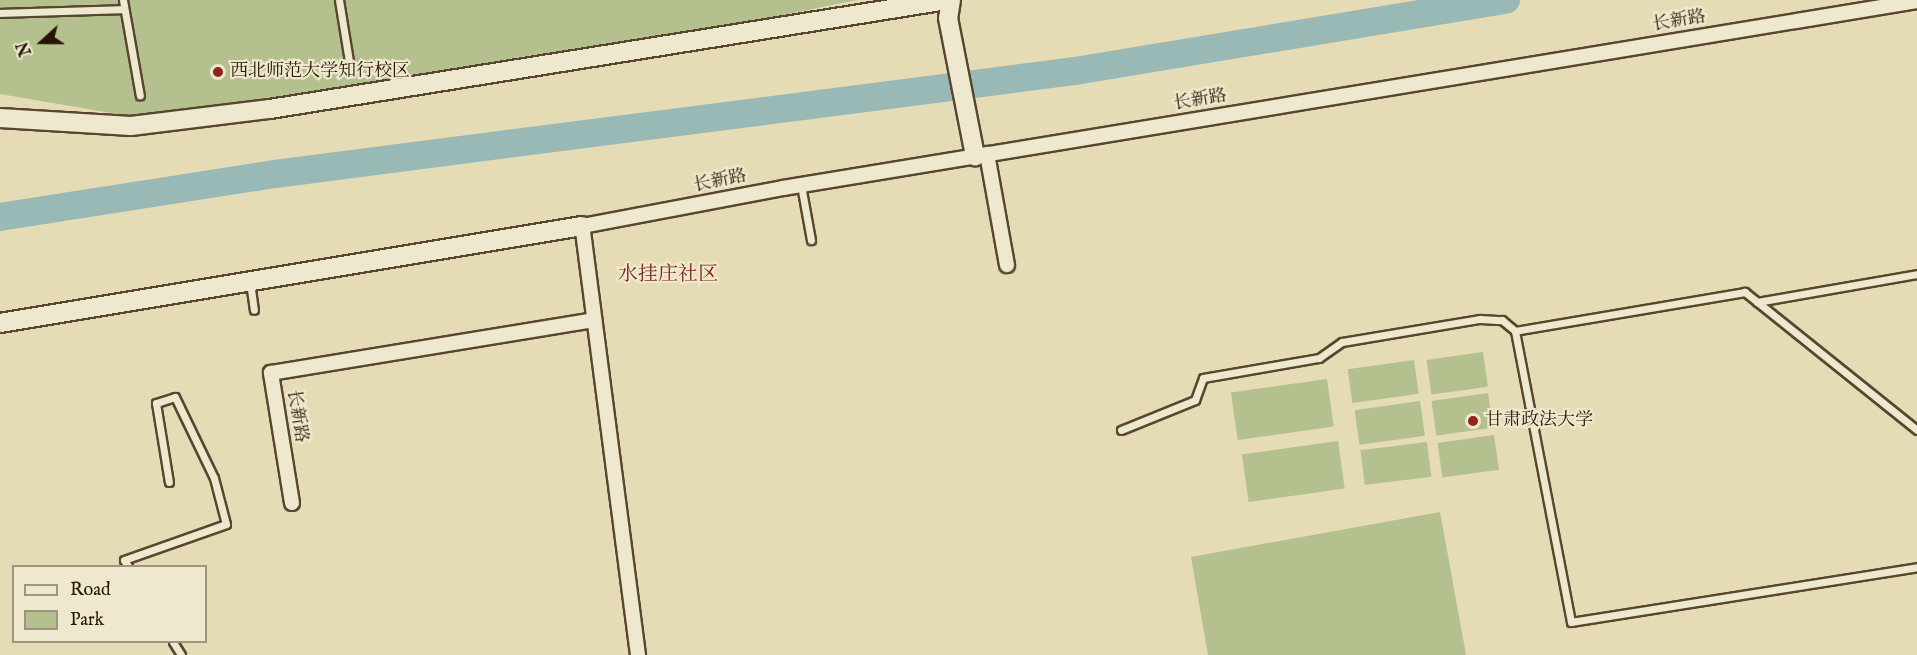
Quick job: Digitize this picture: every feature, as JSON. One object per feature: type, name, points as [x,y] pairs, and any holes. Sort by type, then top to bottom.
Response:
[{"type":"street","points":[[0,118],[132,126],[258,110],[949,0],[948,18],[964,102],[981,155],[1007,265]]},
{"type":"street","name":"长新路","points":[[582,226],[801,185],[1917,1]]},
{"type":"street","points":[[0,323],[582,226],[638,655]]},
{"type":"street","name":"长新路","points":[[292,503],[271,374],[593,320]]},
{"type":"lane","points":[[123,0],[140,96]]},
{"type":"lane","points":[[339,0],[350,67]]},
{"type":"lane","points":[[0,13],[124,9]]},
{"type":"lane","points":[[801,185],[812,240]]},
{"type":"lane","points":[[1757,302],[1917,274]]},
{"type":"lane","points":[[250,282],[254,310]]},
{"type":"lane","points":[[1515,331],[1745,292],[1917,430]]},
{"type":"lane","points":[[1121,430],[1195,400],[1203,378],[1319,358],[1342,342],[1480,319],[1502,320],[1515,331],[1571,622],[1917,567]]},
{"type":"lane","points":[[127,565],[124,560],[226,524],[213,478],[175,397],[156,403],[169,482]]},
{"type":"green space","name":"西北师范大学知行校区","points":[[0,0],[857,0],[645,43],[532,55],[339,90],[129,116],[0,94]]},
{"type":"green space","points":[[1483,352],[1488,387],[1431,395],[1427,360]]},
{"type":"green space","points":[[1414,360],[1419,394],[1352,403],[1348,369]]},
{"type":"green space","points":[[1327,379],[1334,427],[1238,440],[1231,392]]},
{"type":"green space","points":[[1488,393],[1493,428],[1436,436],[1432,401]]},
{"type":"green space","points":[[1420,401],[1425,436],[1360,445],[1355,410]]},
{"type":"green space","points":[[1494,435],[1499,470],[1442,478],[1438,443]]},
{"type":"green space","points":[[1338,441],[1345,489],[1249,502],[1242,454]]},
{"type":"green space","points":[[1427,442],[1431,477],[1365,485],[1360,450]]},
{"type":"green space","points":[[1440,512],[1466,655],[1208,655],[1191,557]]},
{"type":"waterway","points":[[0,217],[275,174],[1075,71],[1506,0]]},
{"type":"place","name":"西北师范大学知行校区","points":[[218,72]]},
{"type":"place","name":"甘肃政法大学","points":[[1473,421]]},
{"type":"district","name":"水挂庄社区","points":[[668,274]]}]
